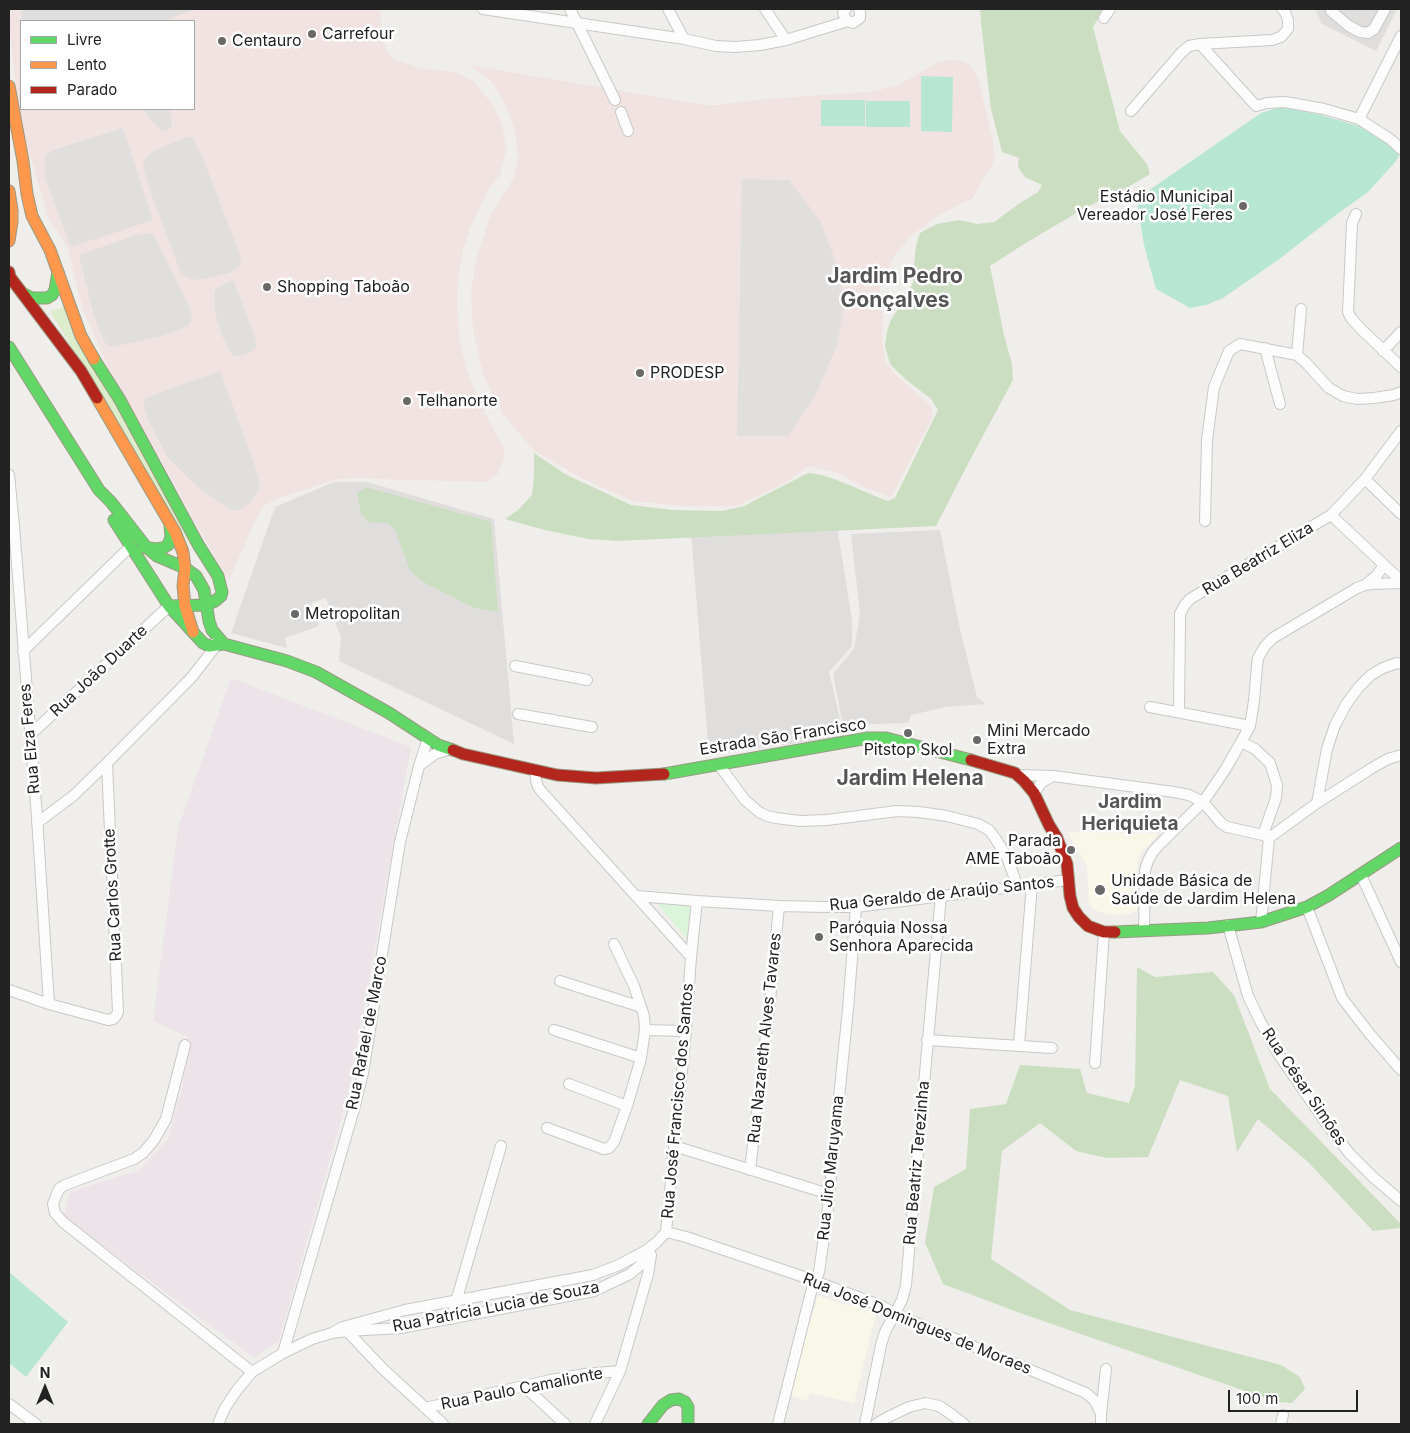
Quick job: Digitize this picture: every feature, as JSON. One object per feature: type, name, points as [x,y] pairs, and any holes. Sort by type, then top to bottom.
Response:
[{"type":"main road","points":[[9,86],[32,216],[50,250],[81,336],[120,400],[199,546],[218,576],[222,592],[221,596],[215,601],[206,605],[169,606]]},
{"type":"main road","points":[[9,191],[12,210],[9,241]]},
{"type":"main road","points":[[22,293],[32,298],[41,299],[52,295],[55,290],[58,270]]},
{"type":"main road","points":[[9,272],[10,277],[81,371],[180,543],[185,568],[183,586],[185,606],[193,632]]},
{"type":"main road","name":"Estrada São Francisco","points":[[9,347],[99,490],[111,502],[146,547],[157,556],[185,568],[196,576],[201,583],[209,621],[219,642]]},
{"type":"main road","name":"Estrada São Francisco","points":[[99,490],[102,500],[169,606],[203,643],[209,646],[219,642],[287,660],[316,672],[389,713],[438,745],[450,749],[535,772],[596,778],[664,774],[856,740],[886,738],[1018,775]]},
{"type":"main road","points":[[131,546],[138,544],[155,549],[168,545],[171,537],[170,524]]},
{"type":"main road","points":[[1018,775],[1034,793],[1057,838],[1067,864],[1068,880],[1074,908],[1079,917],[1088,926],[1104,932],[1176,930],[1261,922],[1284,916],[1307,907],[1361,875],[1401,848]]},
{"type":"main road","points":[[648,1424],[663,1405],[671,1400],[679,1399],[685,1402],[688,1407],[688,1424]]},
{"type":"street","points":[[483,9],[684,39],[716,46],[736,47],[786,40],[844,13],[853,23],[858,20],[862,10]]},
{"type":"street","points":[[570,9],[615,100]]},
{"type":"street","points":[[668,9],[684,39]]},
{"type":"street","points":[[765,9],[786,40]]},
{"type":"street","points":[[1104,18],[1110,9]]},
{"type":"street","points":[[1131,111],[1181,53],[1190,46],[1272,40],[1281,37],[1288,29],[1288,20],[1282,9]]},
{"type":"street","points":[[1331,9],[1349,26],[1360,32],[1368,33],[1374,29],[1385,9]]},
{"type":"street","points":[[1359,119],[1401,36]]},
{"type":"street","points":[[1200,44],[1256,106],[1285,102],[1324,109],[1359,119],[1401,149]]},
{"type":"street","points":[[621,112],[628,130]]},
{"type":"street","points":[[1356,214],[1352,223],[1348,312],[1351,318],[1383,352],[1401,368]]},
{"type":"street","points":[[1297,356],[1301,308]]},
{"type":"street","points":[[1383,352],[1401,332]]},
{"type":"street","points":[[1204,521],[1208,440],[1214,387],[1229,352],[1240,344],[1297,356],[1329,388],[1343,396],[1374,398],[1401,392]]},
{"type":"street","points":[[1265,348],[1280,404]]},
{"type":"street","name":"Rua Beatriz Eliza","points":[[1179,712],[1180,614],[1184,606],[1190,599],[1331,515],[1365,479],[1401,431]]},
{"type":"street","name":"Rua Elza Feres","points":[[9,475],[50,1004]]},
{"type":"street","points":[[1365,479],[1401,514]]},
{"type":"street","points":[[1331,515],[1397,577],[1401,583]]},
{"type":"street","points":[[23,651],[131,546]]},
{"type":"street","points":[[1365,585],[1380,570],[1383,564]]},
{"type":"street","points":[[1144,931],[1145,870],[1148,861],[1158,846],[1203,802],[1226,770],[1242,742],[1250,726],[1258,658],[1265,646],[1273,638],[1358,588],[1365,585],[1401,583]]},
{"type":"street","name":"Rua João Duarte","points":[[30,735],[169,606]]},
{"type":"street","points":[[37,823],[73,796],[107,764],[191,678],[219,642]]},
{"type":"street","points":[[1317,803],[1327,749],[1335,725],[1347,703],[1359,687],[1371,676],[1383,668],[1399,664]]},
{"type":"street","points":[[514,666],[587,680]]},
{"type":"street","points":[[1150,707],[1250,726]]},
{"type":"street","points":[[518,714],[592,727]]},
{"type":"street","name":"Rua Rafael de Marco","points":[[282,1353],[363,1073],[400,842],[428,738]]},
{"type":"street","points":[[1242,742],[1255,749],[1270,763],[1277,784],[1276,798],[1266,836],[1261,922]]},
{"type":"street","points":[[419,766],[435,754],[450,749]]},
{"type":"street","points":[[1018,775],[1053,776],[1189,795],[1203,802],[1227,828],[1266,836],[1388,759],[1401,755]]},
{"type":"street","name":"Rua Carlos Grotte","points":[[50,1004],[108,1020],[116,1016],[118,1008],[107,764]]},
{"type":"street","points":[[509,765],[540,789],[690,956]]},
{"type":"street","points":[[719,765],[745,800],[767,816],[800,821],[827,820],[904,811],[947,816],[978,824],[989,830],[995,838],[1007,858],[1017,886]]},
{"type":"street","points":[[535,772],[540,789]]},
{"type":"street","points":[[540,789],[557,775]]},
{"type":"street","points":[[1034,793],[1042,782],[1053,776]]},
{"type":"street","points":[[1361,875],[1401,962]]},
{"type":"street","name":"Rua Geraldo de Araújo Santos","points":[[637,896],[779,906],[856,907],[1068,880]]},
{"type":"street","points":[[1019,1045],[1032,884]]},
{"type":"street","name":"Rua Beatriz Terezinha","points":[[865,1424],[881,1345],[885,1332],[902,1300],[906,1284],[941,895]]},
{"type":"street","name":"Rua José Francisco dos Santos","points":[[595,1424],[620,1371],[648,1274],[648,1253],[666,1232],[686,1032],[690,956],[696,901]]},
{"type":"street","name":"Rua Nazareth Alves Tavares","points":[[750,1170],[779,906]]},
{"type":"street","name":"Rua Jiro Maruyama","points":[[778,1424],[804,1319],[819,1272],[848,1009],[856,907]]},
{"type":"street","points":[[1307,907],[1342,998],[1364,1028],[1401,1070]]},
{"type":"street","name":"Rua César Simões","points":[[1228,925],[1248,996],[1279,1055],[1349,1153],[1401,1201]]},
{"type":"street","points":[[1095,1063],[1104,932]]},
{"type":"street","points":[[547,1128],[604,1149],[609,1148],[614,1142],[641,1058],[646,1030],[644,1016],[634,986],[614,944]]},
{"type":"street","points":[[560,981],[641,1007]]},
{"type":"street","points":[[9,990],[50,1004]]},
{"type":"street","points":[[554,1030],[641,1058]]},
{"type":"street","points":[[646,1030],[686,1032]]},
{"type":"street","points":[[927,1040],[1052,1048]]},
{"type":"street","points":[[184,1044],[166,1119],[154,1140],[143,1153],[134,1159],[65,1185],[59,1189],[53,1204],[55,1213],[63,1222],[252,1372]]},
{"type":"street","points":[[569,1084],[627,1106]]},
{"type":"street","points":[[451,1319],[501,1146]]},
{"type":"street","points":[[674,1146],[829,1194]]},
{"type":"street","name":"Rua José Domingues de Moraes","points":[[666,1232],[686,1237],[882,1306],[895,1314],[1086,1394],[1095,1401],[1101,1419]]},
{"type":"street","name":"Rua Patrícia Lucia de Souza","points":[[345,1329],[401,1328],[594,1291],[630,1274],[648,1253]]},
{"type":"street","name":"Rua Patrícia Lucia de Souza","points":[[218,1424],[225,1408],[252,1372],[282,1353],[312,1339],[405,1310],[592,1275],[648,1253]]},
{"type":"street","points":[[603,1271],[608,1285]]},
{"type":"street","points":[[345,1329],[384,1370],[443,1424]]},
{"type":"street","points":[[1101,1419],[1106,1369]]},
{"type":"street","name":"Rua Paulo Camalionte","points":[[425,1408],[585,1374],[620,1371]]},
{"type":"street","points":[[524,1386],[565,1424]]},
{"type":"street","points":[[876,1424],[908,1407],[925,1403],[939,1406],[964,1424]]},
{"type":"street","points":[[9,1404],[36,1424]]},
{"type":"shaded area","name":"Shopping Taboão","points":[[9,9],[379,9],[387,52],[394,59],[421,68],[455,72],[473,81],[493,105],[502,123],[506,150],[500,175],[489,188],[471,226],[463,250],[458,278],[457,304],[460,344],[468,374],[487,417],[504,448],[504,459],[498,474],[486,482],[340,479],[276,499],[264,506],[256,519],[229,580],[112,376],[86,317],[67,247],[47,216],[25,141],[16,93]]},
{"type":"shaded area","points":[[21,9],[195,9],[168,20],[22,20]]},
{"type":"shaded area","points":[[1315,9],[1397,9],[1376,51],[1322,24]]},
{"type":"shaded area","points":[[957,59],[971,65],[979,81],[993,141],[995,159],[973,198],[940,215],[911,236],[895,255],[880,289],[883,317],[882,342],[886,363],[897,376],[932,407],[932,419],[891,497],[868,489],[835,472],[808,466],[787,482],[736,506],[683,506],[633,501],[583,479],[534,451],[502,414],[483,375],[473,329],[471,292],[476,260],[490,216],[514,177],[518,157],[515,131],[506,105],[493,83],[470,65],[706,105],[720,105],[753,100],[874,91],[899,85],[938,62]]},
{"type":"shaded area","points":[[144,110],[169,110],[172,121],[171,128],[162,132]]},
{"type":"shaded area","points":[[123,128],[153,220],[71,247],[45,178],[46,155],[54,150]]},
{"type":"shaded area","points":[[187,137],[192,137],[204,161],[241,258],[240,266],[229,273],[198,280],[188,278],[181,273],[143,167],[144,160],[153,151]]},
{"type":"shaded area","points":[[742,179],[789,180],[820,221],[833,254],[845,301],[837,345],[816,394],[788,436],[737,436]]},
{"type":"shaded area","points":[[153,233],[190,308],[192,320],[188,326],[165,335],[113,347],[106,344],[100,333],[79,255],[137,235]]},
{"type":"shaded area","points":[[233,280],[255,336],[256,347],[249,353],[241,356],[233,356],[222,336],[216,317],[214,298],[215,290]]},
{"type":"shaded area","points":[[220,371],[256,469],[260,487],[251,502],[240,510],[231,510],[200,489],[168,458],[148,420],[144,407],[145,398]]},
{"type":"shaded area","points":[[334,482],[367,482],[494,519],[514,744],[339,661],[341,637],[326,598],[311,603],[319,626],[285,638],[287,648],[231,633],[275,507]]},
{"type":"shaded area","points":[[837,526],[852,620],[852,646],[829,672],[844,737],[722,753],[709,757],[691,532]]},
{"type":"shaded area","points":[[940,530],[959,625],[977,697],[986,704],[946,707],[911,715],[908,723],[843,725],[833,674],[854,649],[860,613],[851,534]]},
{"type":"shaded area","points":[[231,678],[411,747],[349,1092],[279,1341],[254,1358],[63,1216],[71,1191],[138,1171],[168,1139],[184,1080],[188,1037],[153,1021],[178,828]]},
{"type":"shaded area","points":[[1067,832],[1158,834],[1138,857],[1137,911],[1129,914],[1111,915],[1099,912],[1089,905],[1087,866]]},
{"type":"shaded area","points":[[818,1296],[853,1307],[854,1303],[876,1314],[854,1403],[810,1393],[807,1401],[788,1394]]},
{"type":"green space","points":[[980,9],[1104,9],[1093,27],[1120,131],[1147,164],[1150,174],[1085,208],[990,266],[1012,364],[1013,380],[936,526],[617,541],[588,539],[505,519],[518,510],[532,495],[534,453],[565,474],[631,505],[673,510],[722,511],[744,506],[808,473],[822,475],[842,482],[887,501],[895,498],[938,410],[931,399],[904,378],[890,364],[885,346],[891,320],[914,280],[916,245],[920,233],[937,224],[959,220],[977,224],[994,222],[1038,192],[1042,185],[1025,177],[1018,167],[1019,158],[1002,152],[991,109]]},
{"type":"green space","points":[[921,76],[953,77],[952,132],[921,131]]},
{"type":"green space","points":[[821,100],[865,100],[865,126],[821,126]]},
{"type":"green space","points":[[866,101],[910,101],[910,127],[866,127]]},
{"type":"green space","name":"Estádio Municipal Vereador José Feres","points":[[1280,107],[1317,114],[1373,130],[1400,154],[1368,192],[1278,260],[1223,298],[1206,305],[1190,308],[1156,289],[1144,245],[1137,202],[1148,191],[1261,113]]},
{"type":"green space","points":[[66,305],[196,548],[191,547],[50,311]]},
{"type":"green space","points":[[366,487],[491,522],[498,612],[474,608],[418,578],[410,570],[395,530],[388,523],[368,522],[361,514],[357,493]]},
{"type":"green space","points":[[656,902],[693,904],[687,939]]},
{"type":"green space","points":[[1137,967],[1155,977],[1213,972],[1234,995],[1270,1089],[1401,1224],[1401,1228],[1373,1231],[1308,1162],[1258,1119],[1237,1152],[1228,1096],[1180,1080],[1148,1157],[1107,1158],[1076,1151],[1040,1123],[1002,1151],[991,1259],[1070,1310],[1281,1365],[1300,1377],[1305,1389],[1292,1403],[1277,1402],[1020,1313],[943,1284],[925,1243],[934,1187],[966,1169],[970,1109],[1006,1104],[1020,1065],[1080,1069],[1087,1093],[1129,1103],[1135,1086]]},
{"type":"green space","points":[[9,1272],[68,1322],[26,1377],[9,1363]]},
{"type":"traffic: fast","points":[[22,293],[32,298],[47,298],[55,290],[58,272]]},
{"type":"traffic: fast","points":[[9,347],[99,490],[111,502],[146,547],[157,556],[185,568],[196,576],[204,590],[212,630],[224,644],[287,661],[316,672],[389,713],[438,745],[453,750]]},
{"type":"traffic: fast","points":[[94,359],[120,400],[199,546],[218,576],[222,592],[221,596],[215,601],[206,605],[169,606]]},
{"type":"traffic: fast","points":[[114,520],[169,606],[203,643],[209,646],[224,644]]},
{"type":"traffic: fast","points":[[144,547],[155,549],[168,545],[171,537],[170,525]]},
{"type":"traffic: fast","points":[[664,774],[868,738],[886,738],[971,760]]},
{"type":"traffic: fast","points":[[1115,932],[1208,928],[1261,922],[1307,907],[1329,895],[1401,848]]},
{"type":"traffic: fast","points":[[648,1424],[663,1405],[671,1400],[679,1399],[685,1402],[688,1407],[688,1424]]},
{"type":"traffic: slow","points":[[9,86],[32,216],[50,250],[81,336],[94,359]]},
{"type":"traffic: slow","points":[[9,191],[12,210],[9,241]]},
{"type":"traffic: slow","points":[[97,398],[175,532],[183,552],[185,606],[193,632]]},
{"type":"traffic: jam","points":[[9,272],[10,277],[81,371],[97,398]]},
{"type":"traffic: jam","points":[[453,750],[463,754],[557,775],[596,778],[664,774]]},
{"type":"traffic: jam","points":[[971,760],[1015,773],[1024,781],[1034,793],[1057,838],[1067,864],[1073,908],[1088,926],[1104,932],[1115,932]]},
{"type":"place","name":"Carrefour","points":[[312,34]]},
{"type":"place","name":"Centauro","points":[[222,41]]},
{"type":"place","name":"Estádio Municipal Vereador José Feres","points":[[1243,206]]},
{"type":"place","name":"Shopping Taboão","points":[[267,287]]},
{"type":"place","name":"PRODESP","points":[[640,373]]},
{"type":"place","name":"Telhanorte","points":[[407,401]]},
{"type":"place","name":"Metropolitan","points":[[295,614]]},
{"type":"place","name":"Pitstop Skol","points":[[908,733]]},
{"type":"place","name":"Mini Mercado Extra","points":[[977,740]]},
{"type":"place","name":"Parada AME Taboão","points":[[1071,850]]},
{"type":"place","name":"Unidade Básica de Saúde de Jardim Helena","points":[[1100,890]]},
{"type":"place","name":"Paróquia Nossa Senhora Aparecida","points":[[819,937]]},
{"type":"district","name":"Jardim Pedro Gonçalves","points":[[895,289]]},
{"type":"district","name":"Jardim Helena","points":[[910,779]]},
{"type":"district","name":"Jardim Heriquieta","points":[[1130,813]]}]
